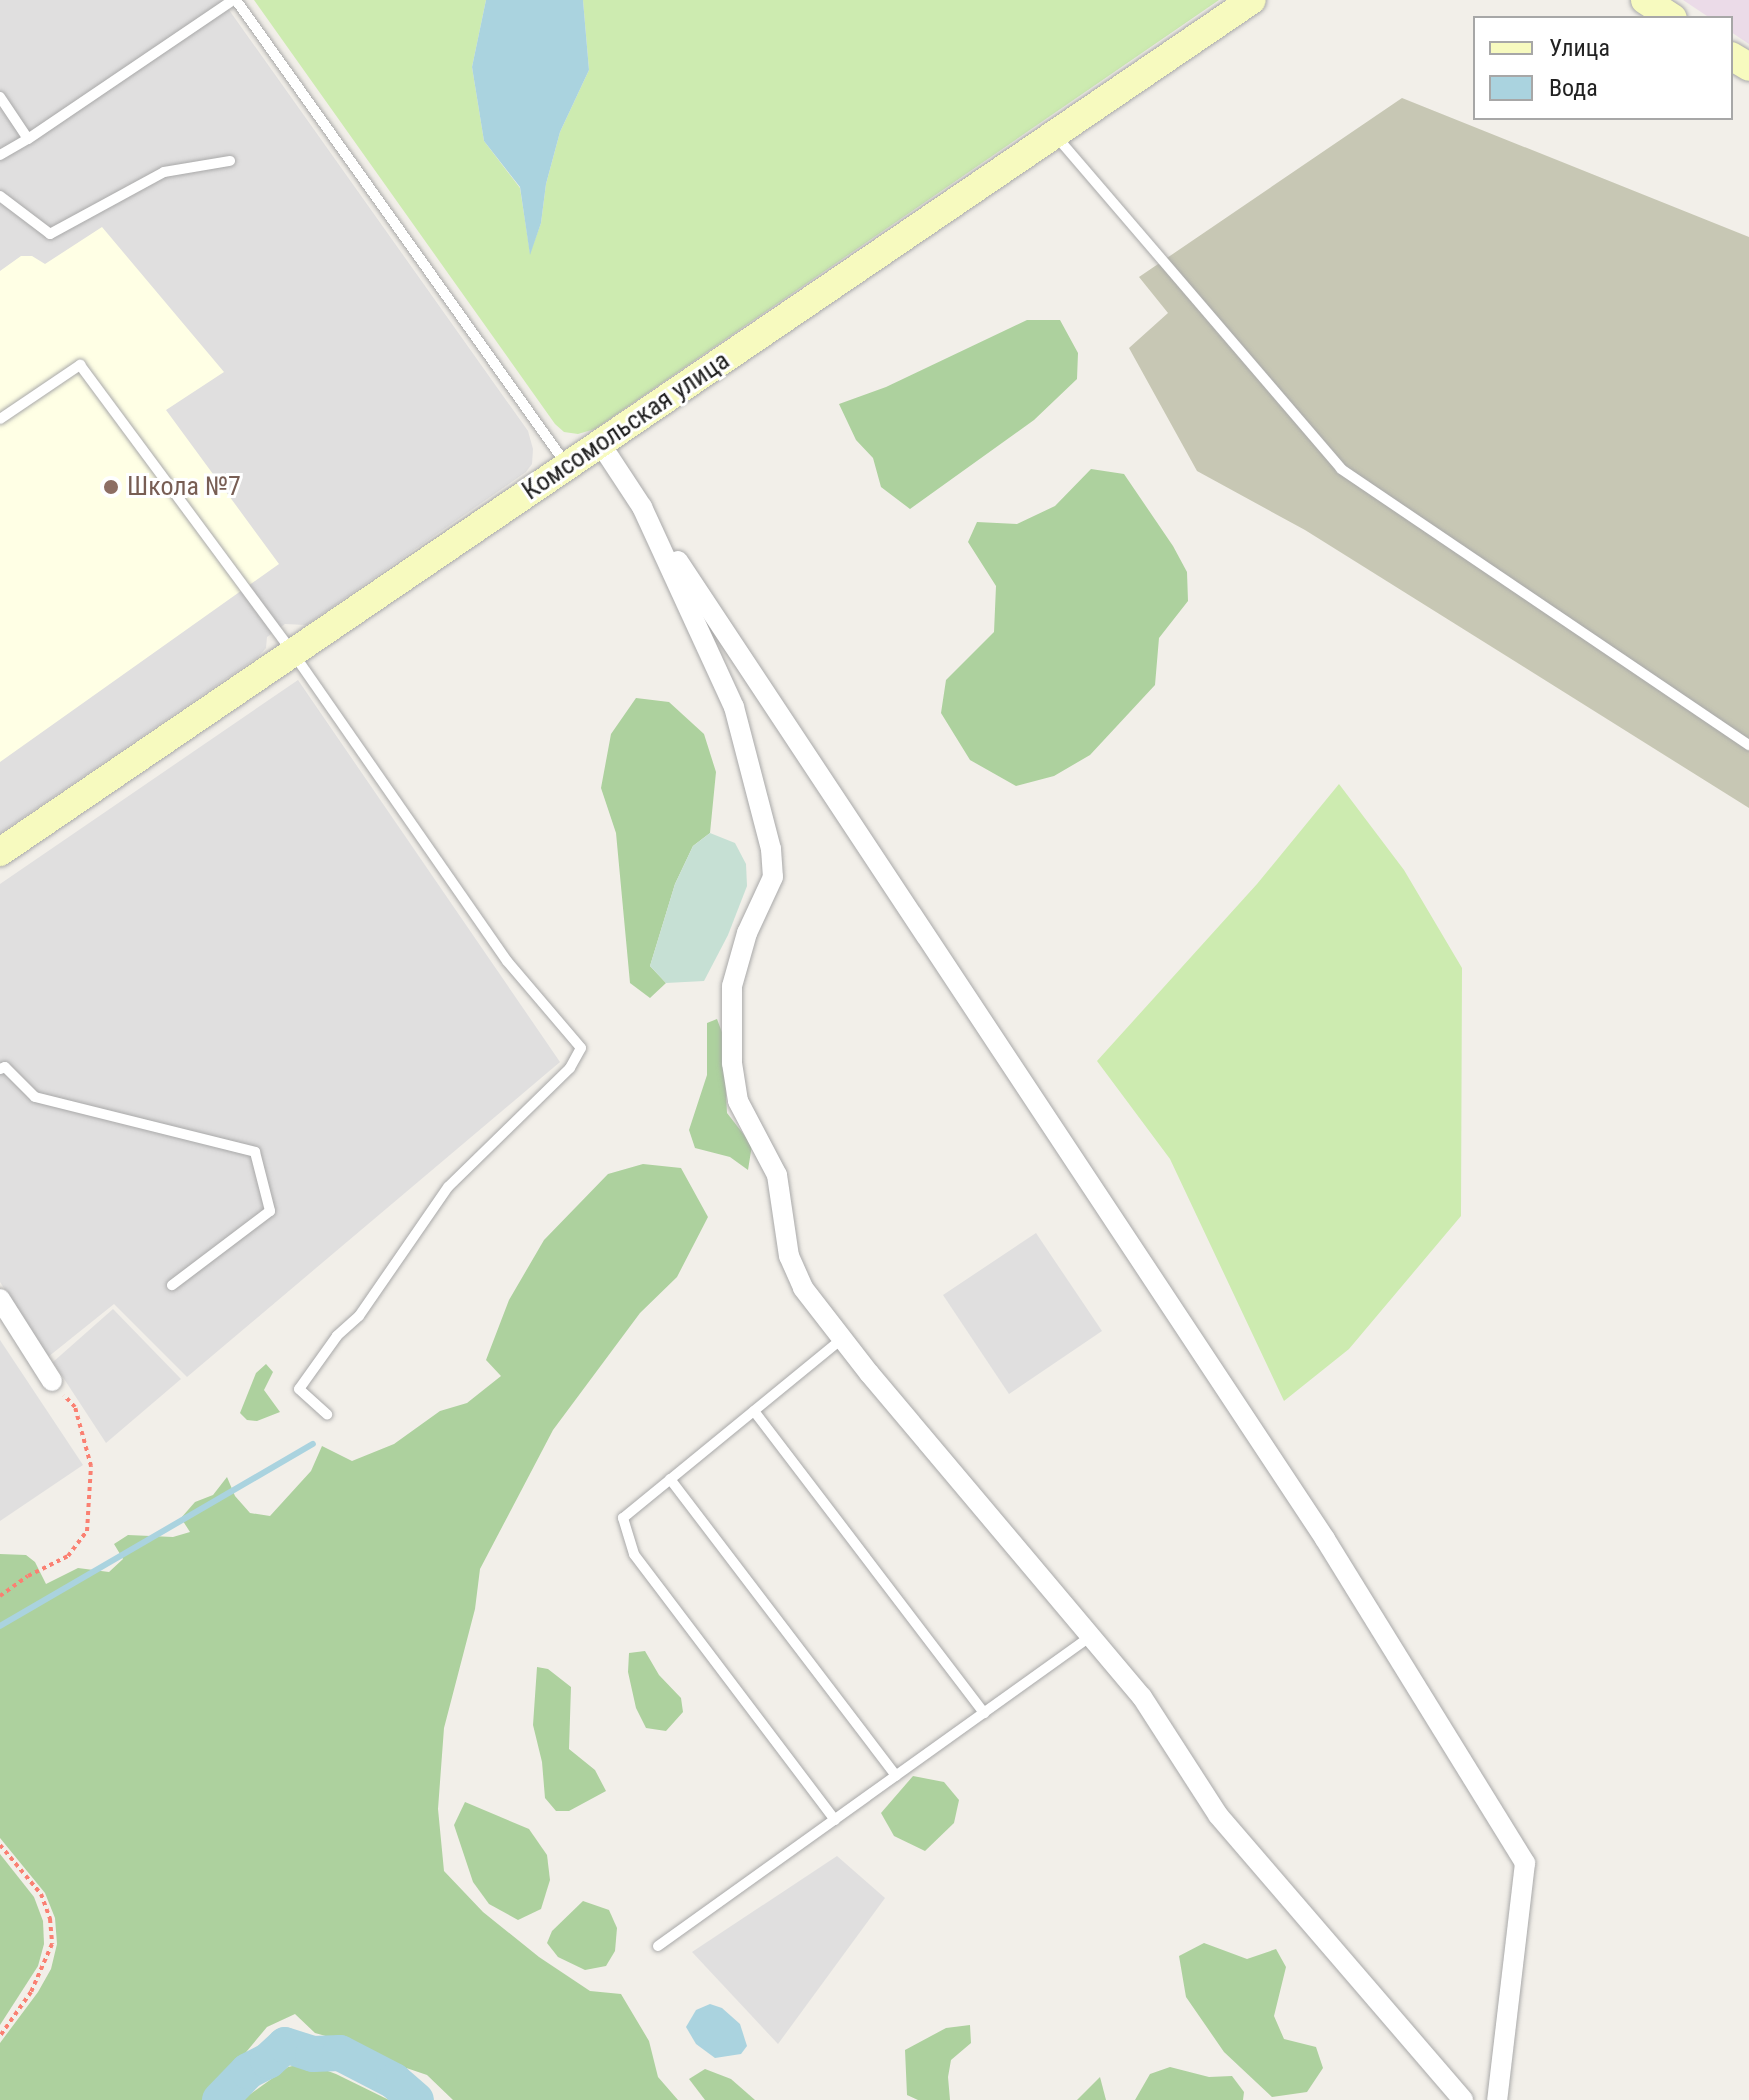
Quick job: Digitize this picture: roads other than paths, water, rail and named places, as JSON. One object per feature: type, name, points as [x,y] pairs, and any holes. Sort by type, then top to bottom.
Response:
[{"type":"main road","name":"Комсомольская улица","points":[[0,852],[1252,0]]},
{"type":"main road","points":[[1645,0],[1670,16]]},
{"type":"street","points":[[600,443],[1325,1539],[1525,1863],[1497,2100]]},
{"type":"street","points":[[642,507],[734,707],[771,849],[773,877],[747,933],[732,986],[732,1063],[738,1101],[777,1175],[789,1256],[798,1278],[842,1339],[1142,1697],[1218,1815],[1463,2100]]},
{"type":"street","points":[[0,1299],[52,1381]]},
{"type":"lane","points":[[0,155],[235,0],[567,466]]},
{"type":"lane","points":[[0,97],[28,139]]},
{"type":"lane","points":[[1055,134],[1341,469],[1749,745]]},
{"type":"lane","points":[[0,196],[50,234],[164,172],[230,161]]},
{"type":"lane","points":[[0,419],[80,365],[293,653],[507,961],[581,1048],[570,1068],[448,1187],[359,1316],[337,1336],[299,1389],[327,1414]]},
{"type":"lane","points":[[0,1069],[5,1067],[35,1097],[255,1152],[270,1211],[172,1285]]},
{"type":"lane","points":[[835,1820],[634,1554],[623,1518],[842,1339]]},
{"type":"lane","points":[[754,1411],[984,1713]]},
{"type":"lane","points":[[670,1479],[896,1776]]},
{"type":"lane","points":[[658,1946],[1091,1636]]},
{"type":"water","points":[[486,0],[583,0],[589,70],[560,132],[546,184],[541,223],[530,255],[520,187],[484,141],[472,67]]},
{"type":"water","points":[[710,2004],[722,2008],[740,2024],[747,2046],[741,2054],[715,2058],[696,2044],[686,2027],[696,2010]]},
{"type":"waterway","points":[[0,1626],[313,1444]]},
{"type":"waterway","points":[[220,2100],[248,2071],[268,2061],[285,2045],[313,2054],[340,2053],[394,2081],[416,2100]]},
{"type":"place","name":"Школа №7","points":[[111,487]]}]
